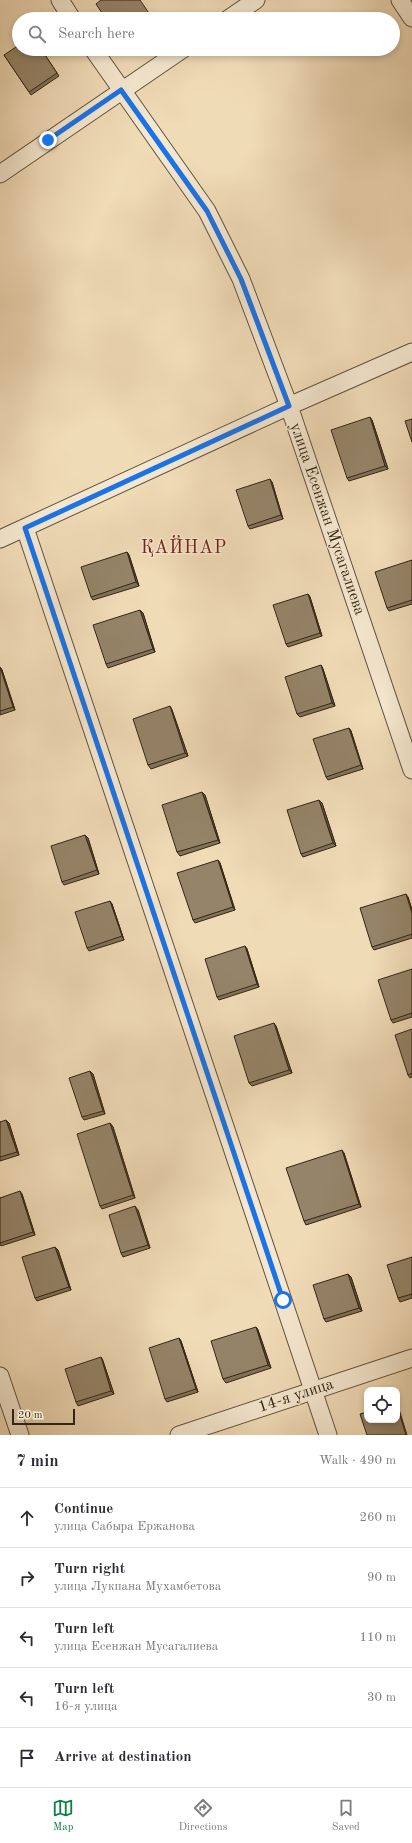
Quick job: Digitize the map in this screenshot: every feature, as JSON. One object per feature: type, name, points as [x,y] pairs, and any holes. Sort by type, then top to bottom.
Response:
[{"type":"street","points":[[60,0],[68,12]]},
{"type":"street","points":[[238,12],[256,0]]},
{"type":"street","points":[[400,0],[412,18]]},
{"type":"street","name":"улица Есенжан Мусагалиева","points":[[98,56],[207,211],[241,279],[289,406],[412,770]]},
{"type":"street","points":[[0,174],[172,56]]},
{"type":"street","points":[[0,539],[289,406],[412,352]]},
{"type":"street","points":[[25,528],[328,1435]]},
{"type":"street","name":"14-я улица","points":[[180,1435],[412,1358]]},
{"type":"street","points":[[0,1376],[20,1435]]},
{"type":"building","points":[[101,0],[140,0],[148,12],[101,12],[96,4]]},
{"type":"building","points":[[12,50],[12,56],[46,56],[57,73],[29,92],[4,55]]},
{"type":"building","points":[[370,417],[385,466],[347,478],[331,430]]},
{"type":"building","points":[[412,419],[412,442],[405,421]]},
{"type":"building","points":[[270,479],[281,515],[248,526],[236,490]]},
{"type":"building","points":[[127,552],[136,582],[91,597],[81,567]]},
{"type":"building","points":[[412,560],[412,600],[387,608],[375,572]]},
{"type":"building","points":[[308,594],[320,633],[286,644],[273,605]]},
{"type":"building","points":[[140,610],[153,649],[106,664],[93,625]]},
{"type":"building","points":[[321,665],[332,703],[297,714],[285,677]]},
{"type":"building","points":[[0,667],[13,707],[0,711]]},
{"type":"building","points":[[170,706],[185,753],[148,765],[133,719]]},
{"type":"building","points":[[349,728],[361,765],[326,777],[313,739]]},
{"type":"building","points":[[202,792],[218,840],[177,852],[162,805]]},
{"type":"building","points":[[319,800],[333,843],[301,854],[287,810]]},
{"type":"building","points":[[85,835],[97,870],[62,882],[51,846]]},
{"type":"building","points":[[218,860],[233,907],[193,920],[177,873]]},
{"type":"building","points":[[406,894],[412,913],[412,934],[372,947],[360,908]]},
{"type":"building","points":[[110,901],[122,936],[87,948],[75,912]]},
{"type":"building","points":[[245,946],[257,984],[217,997],[205,959]]},
{"type":"building","points":[[412,969],[412,1013],[391,1020],[378,980]]},
{"type":"building","points":[[274,1023],[289,1070],[249,1083],[234,1036]]},
{"type":"building","points":[[412,1029],[412,1073],[408,1075],[395,1035]]},
{"type":"building","points":[[90,1071],[103,1111],[82,1117],[69,1078]]},
{"type":"building","points":[[6,1120],[17,1152],[0,1157],[0,1122]]},
{"type":"building","points":[[110,1123],[133,1195],[100,1206],[77,1134]]},
{"type":"building","points":[[342,1150],[359,1204],[304,1221],[286,1168]]},
{"type":"building","points":[[20,1191],[33,1232],[0,1243],[0,1198]]},
{"type":"building","points":[[135,1206],[148,1245],[121,1253],[109,1215]]},
{"type":"building","points":[[55,1247],[69,1287],[35,1298],[22,1257]]},
{"type":"building","points":[[412,1257],[412,1294],[398,1298],[387,1265]]},
{"type":"building","points":[[348,1274],[359,1308],[324,1319],[313,1285]]},
{"type":"building","points":[[256,1327],[268,1365],[223,1379],[211,1341]]},
{"type":"building","points":[[179,1338],[196,1389],[165,1399],[149,1348]]},
{"type":"building","points":[[101,1357],[111,1391],[76,1402],[65,1369]]},
{"type":"building","points":[[364,1413],[364,1423],[400,1423],[400,1416],[406,1435],[367,1435],[360,1414]]},
{"type":"district","name":"ҚАЙНАР","points":[[184,548]]},
{"type":"route","points":[[48,140],[121,90],[207,211],[241,279],[289,406],[25,528],[283,1300]]}]
